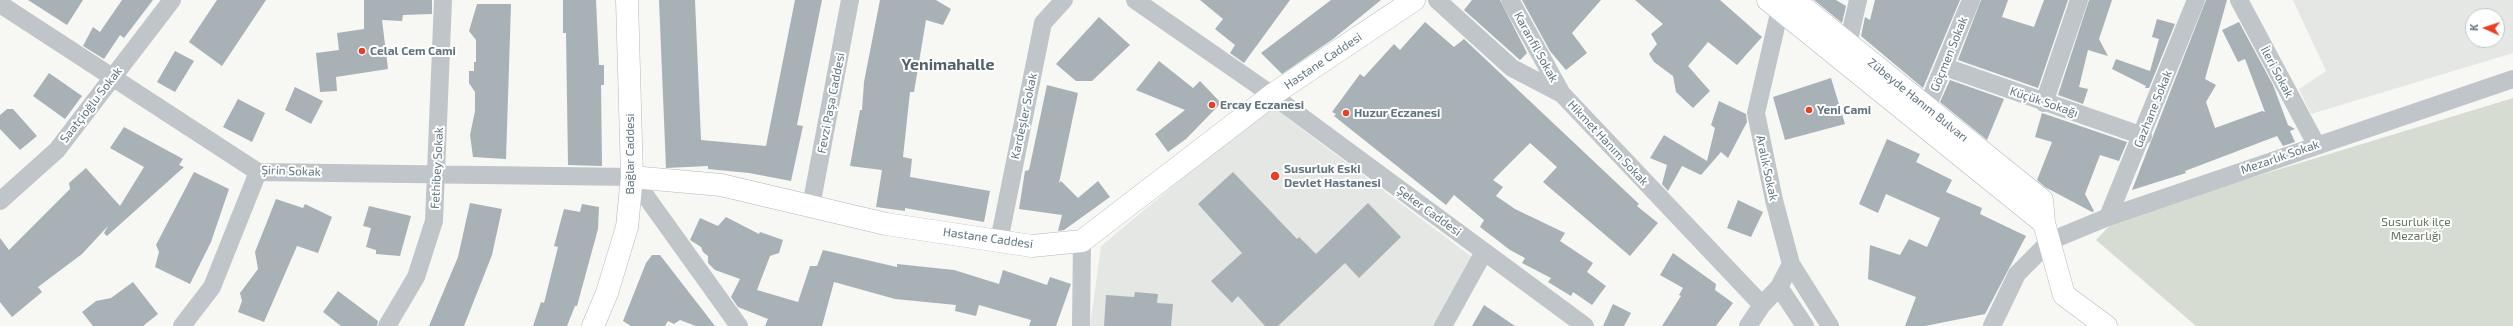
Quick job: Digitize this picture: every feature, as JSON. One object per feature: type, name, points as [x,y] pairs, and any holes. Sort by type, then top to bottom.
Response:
[{"type":"street","name":"Saatçioğlu Sokak","points":[[0,201],[57,150],[172,0]]},
{"type":"street","name":"Fethibey Sokak","points":[[387,326],[416,277],[432,228],[438,174],[443,0]]},
{"type":"street","name":"Bağlar Caddesi","points":[[593,326],[607,293],[627,228],[632,177],[627,0]]},
{"type":"street","name":"Fevzi Paşa Caddesi","points":[[811,206],[850,0]]},
{"type":"street","name":"Kardeşler Sokak","points":[[998,241],[1043,23],[1064,0]]},
{"type":"street","name":"Şeker Caddesi","points":[[1135,0],[1272,95],[1585,326]]},
{"type":"street","name":"Hastane Caddesi","points":[[632,177],[721,185],[886,224],[1032,246],[1082,241],[1272,95],[1414,0]]},
{"type":"street","name":"Hikmet Hanım Sokak","points":[[1437,0],[1512,68],[1562,94],[1762,305]]},
{"type":"street","name":"Karanfil Sokak","points":[[1510,0],[1562,94]]},
{"type":"street","points":[[1848,44],[1858,0]]},
{"type":"street","name":"Göçmen Sokak","points":[[1927,107],[1945,67],[1971,0]]},
{"type":"street","points":[[2044,103],[2079,0]]},
{"type":"street","name":"Gazhane Sokak","points":[[2108,217],[2143,136],[2196,0]]},
{"type":"street","name":"İleri Sokak","points":[[2239,0],[2316,144]]},
{"type":"street","points":[[1780,2],[2047,232],[2064,295],[2106,326]]},
{"type":"street","name":"Zübeyde Hanım Bulvarı","points":[[1780,2],[1848,44],[2042,200],[2047,232]]},
{"type":"street","name":"Aralık Sokak","points":[[1780,2],[1756,113],[1774,200],[1791,264],[1830,326]]},
{"type":"street","name":"Şirin Sokak","points":[[0,4],[258,172],[632,177]]},
{"type":"street","name":"Küçük Sokağı","points":[[1945,67],[2044,103],[2143,136]]},
{"type":"street","name":"Mezarlık Sokak","points":[[2047,232],[2108,217],[2316,144],[2513,79]]},
{"type":"street","points":[[182,326],[212,287],[258,172]]},
{"type":"street","points":[[632,177],[739,326]]},
{"type":"street","points":[[1992,326],[2017,274],[2047,232]]},
{"type":"street","points":[[1081,326],[1082,241]]},
{"type":"street","points":[[1443,326],[1484,252]]},
{"type":"street","points":[[1748,326],[1762,305],[1779,287],[1791,264]]},
{"type":"street","points":[[1779,287],[1804,326]]},
{"type":"shaded area","points":[[2293,0],[2513,0],[2513,53],[2311,114],[2299,89],[2326,71]]},
{"type":"shaded area","name":"Susurluk Eski Devlet Hastanesi","points":[[1270,105],[1472,257],[1434,326],[1090,326],[1101,246]]},
{"type":"green space","name":"Susurluk ilçe Mezarlığı","points":[[2513,98],[2513,326],[2196,326],[2096,240],[2116,219]]},
{"type":"building","points":[[28,0],[83,0],[67,25]]},
{"type":"building","points":[[122,0],[153,0],[124,38],[120,35],[104,59],[83,46],[93,27],[100,32]]},
{"type":"building","points":[[217,0],[266,0],[222,66],[189,42]]},
{"type":"building","points":[[364,0],[432,0],[432,14],[403,15],[402,21],[382,20],[388,69],[336,77],[337,91],[320,92],[316,53],[339,50],[337,33],[364,29]]},
{"type":"building","points":[[563,0],[596,0],[599,65],[604,65],[604,85],[601,85],[602,166],[568,165],[566,33],[563,33]]},
{"type":"building","points":[[659,0],[695,0],[701,140],[766,146],[795,0],[822,0],[797,125],[803,126],[791,181],[749,173],[708,169],[708,166],[666,168]]},
{"type":"building","points":[[880,0],[936,0],[951,9],[943,25],[926,20],[914,92],[910,92],[903,157],[912,159],[910,177],[990,191],[984,222],[905,208],[905,211],[876,207],[882,170],[850,166],[860,110],[862,110],[864,82]]},
{"type":"building","points":[[1200,0],[1290,0],[1244,63],[1230,53],[1235,45],[1215,29],[1223,19]]},
{"type":"building","points":[[1331,0],[1381,0],[1333,39],[1282,74],[1261,53]]},
{"type":"building","points":[[1472,0],[1500,0],[1527,53],[1520,60],[1464,10]]},
{"type":"building","points":[[1522,0],[1601,0],[1572,33],[1587,53],[1566,70],[1550,51]]},
{"type":"building","points":[[1635,0],[1720,0],[1762,37],[1737,65],[1708,42],[1688,66],[1710,91],[1693,108],[1676,92],[1673,76],[1654,62],[1649,54],[1657,44],[1651,34],[1663,24]]},
{"type":"building","points":[[1814,0],[1836,0],[1846,6],[1842,23]]},
{"type":"building","points":[[1875,0],[1960,0],[1923,88],[1861,36],[1865,17],[1870,20]]},
{"type":"building","points":[[1981,0],[2008,0],[2002,17],[2034,27],[2044,0],[2068,0],[2038,88],[1958,60]]},
{"type":"building","points":[[2089,0],[2112,0],[2099,39],[2108,56],[2088,50],[2079,87],[2088,89],[2083,104],[2058,95]]},
{"type":"building","points":[[2206,0],[2227,0],[2205,79],[2216,85],[2206,102],[2215,128],[2262,111],[2265,112],[2245,59],[2238,62],[2222,30],[2239,22],[2273,85],[2288,125],[2295,129],[2290,131],[2295,142],[2283,146],[2277,136],[2185,171],[2186,173],[2132,190]]},
{"type":"building","points":[[477,4],[511,4],[506,159],[473,157],[470,135],[475,111],[475,92],[469,83],[469,71],[474,71],[474,62],[476,62],[476,40],[469,31]]},
{"type":"building","points":[[1099,17],[1130,45],[1092,81],[1076,81],[1056,64]]},
{"type":"building","points":[[2157,19],[2175,24],[2149,88],[2145,88],[2146,86],[2112,69],[2116,59],[2150,71],[2159,39],[2152,37]]},
{"type":"building","points":[[1425,22],[1454,47],[1464,39],[1639,204],[1637,206],[1658,223],[1630,256],[1543,182],[1557,167],[1530,143],[1493,180],[1503,187],[1496,196],[1515,209],[1565,233],[1560,241],[1593,263],[1587,272],[1606,286],[1592,305],[1573,292],[1571,296],[1548,282],[1551,278],[1522,263],[1525,258],[1510,250],[1480,227],[1484,220],[1454,195],[1446,205],[1334,116],[1336,114],[1332,112],[1360,74],[1364,77],[1394,44],[1400,50]]},
{"type":"building","points":[[175,51],[194,61],[175,92],[157,82]]},
{"type":"building","points":[[1159,61],[1193,88],[1200,81],[1221,103],[1186,139],[1168,152],[1155,134],[1185,110],[1136,90]]},
{"type":"building","points":[[49,73],[82,96],[65,119],[33,96]]},
{"type":"building","name":"Yeni Cami","points":[[1831,78],[1845,124],[1785,140],[1773,97]]},
{"type":"building","points":[[1950,80],[2004,99],[1987,140],[1940,102]]},
{"type":"building","points":[[1047,85],[1078,93],[1059,183],[1061,181],[1078,198],[1098,181],[1110,197],[1064,230],[1058,231],[1062,215],[1019,209],[1025,171],[1029,170]]},
{"type":"building","points":[[295,87],[323,101],[311,124],[285,110]]},
{"type":"building","points":[[238,99],[265,113],[252,142],[223,127]]},
{"type":"building","points":[[1719,101],[1746,114],[1747,122],[1728,158],[1721,152],[1701,175],[1682,166],[1668,191],[1662,184],[1667,165],[1650,158],[1664,135],[1707,161],[1715,128],[1711,125]]},
{"type":"building","points":[[7,109],[13,109],[37,136],[20,150],[0,129],[0,115]]},
{"type":"building","points":[[2042,113],[2127,142],[2119,161],[2100,155],[2085,194],[2094,211],[2092,212],[2045,187],[2037,180],[2052,142],[2035,137]]},
{"type":"building","points":[[124,127],[183,159],[179,165],[184,167],[107,236],[104,233],[108,226],[82,254],[38,287],[42,292],[12,317],[0,302],[0,238],[9,250],[70,189],[69,183],[86,168],[120,206],[144,167],[110,148]]},
{"type":"building","points":[[1887,139],[1920,154],[1916,162],[1952,180],[1946,192],[1982,208],[1980,214],[2026,236],[1985,314],[1925,326],[1905,326],[1916,297],[1868,279],[1870,245],[1900,255],[1909,239],[1927,247],[1940,218],[1886,194],[1878,213],[1859,204]]},
{"type":"building","points":[[194,172],[229,189],[211,242],[190,284],[155,267],[159,252],[156,245]]},
{"type":"building","points":[[1233,172],[1297,239],[1299,237],[1316,254],[1368,203],[1401,237],[1359,278],[1345,263],[1278,326],[1265,326],[1238,296],[1232,303],[1211,281],[1242,253],[1198,204]]},
{"type":"building","points":[[276,199],[303,208],[305,204],[332,217],[318,253],[297,246],[264,322],[238,312],[242,301],[240,293],[258,269],[255,252]]},
{"type":"building","points":[[1738,200],[1763,212],[1751,237],[1727,228]]},
{"type":"building","points":[[470,203],[502,209],[492,255],[464,326],[429,326],[458,257]]},
{"type":"building","points":[[582,204],[599,207],[598,229],[577,306],[575,306],[567,326],[533,326],[541,302],[544,303],[558,247],[554,246],[564,209],[580,212]]},
{"type":"building","points":[[369,206],[411,216],[400,256],[376,254],[376,250],[366,247],[371,228],[363,226]]},
{"type":"building","points":[[726,217],[759,234],[760,232],[783,240],[779,253],[770,256],[757,290],[798,302],[810,266],[817,266],[823,250],[897,267],[897,264],[954,270],[999,284],[1003,270],[1047,285],[1050,277],[1071,284],[1056,326],[1029,326],[1031,320],[979,305],[976,316],[955,311],[956,305],[895,299],[834,282],[822,326],[765,326],[768,319],[738,307],[731,297],[740,279],[715,270],[708,263],[708,256],[703,252],[701,247],[690,240],[700,218],[718,226]]},
{"type":"building","points":[[1673,253],[1716,284],[1715,290],[1733,303],[1716,326],[1662,326],[1681,296],[1679,295],[1683,288],[1660,275]]},
{"type":"building","points":[[652,255],[660,255],[715,326],[696,326],[680,320],[674,324],[668,321],[665,326],[631,326],[623,321],[646,263]]},
{"type":"building","points":[[133,282],[158,314],[143,326],[93,326],[82,312],[96,301],[111,298]]},
{"type":"building","points":[[338,291],[378,321],[377,326],[341,326],[323,312]]},
{"type":"building","points":[[1135,292],[1158,294],[1157,303],[1173,304],[1171,326],[1104,326],[1106,295],[1134,297]]},
{"type":"building","points":[[1613,304],[1631,313],[1624,326],[1603,326]]},
{"type":"building","points":[[1484,305],[1515,326],[1472,326]]},
{"type":"place","name":"Celal Cem Cami","points":[[362,51]]},
{"type":"place","name":"Ercay Eczanesi","points":[[1212,105]]},
{"type":"place","name":"Yeni Cami","points":[[1809,110]]},
{"type":"place","name":"Huzur Eczanesi","points":[[1346,113]]},
{"type":"place","name":"Susurluk Eski Devlet Hastanesi","points":[[1275,176]]},
{"type":"district","name":"Yenimahalle","points":[[948,65]]}]
